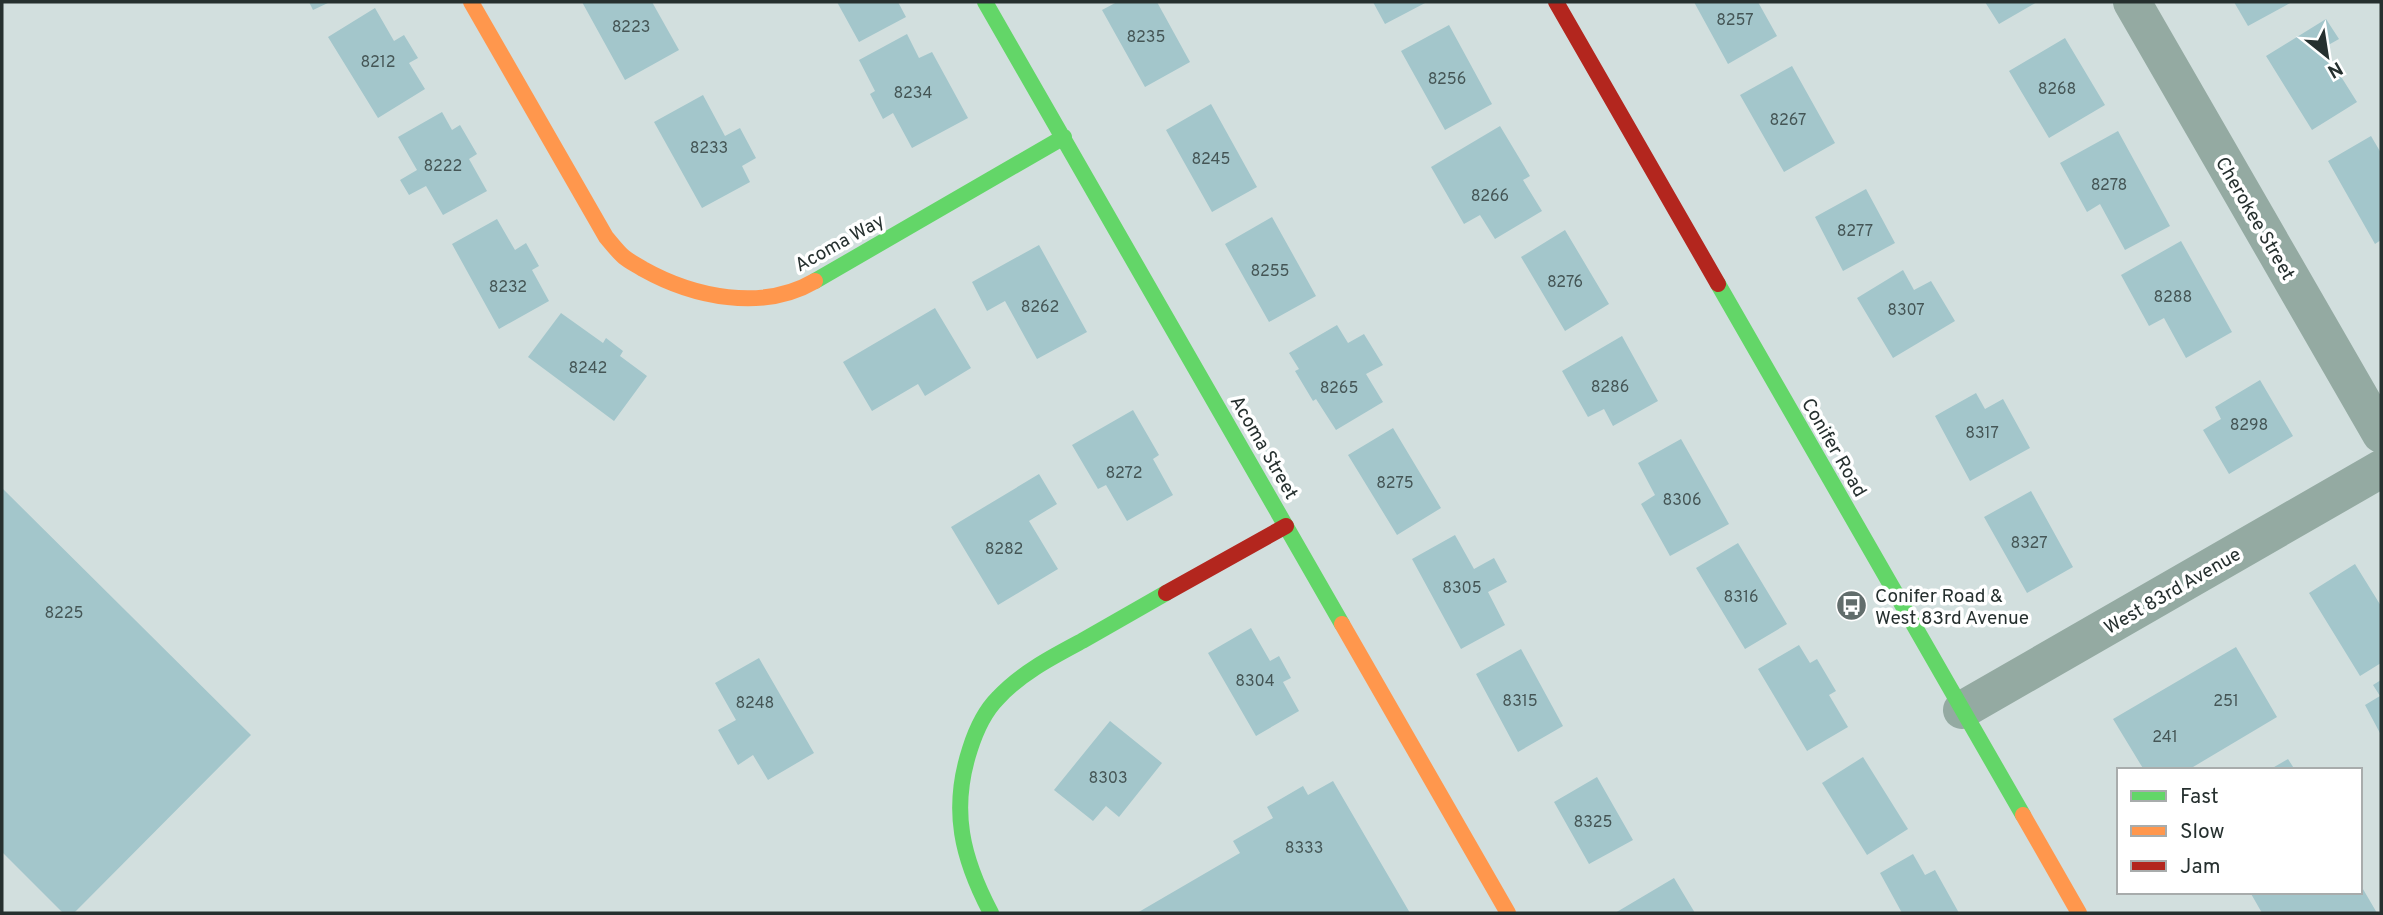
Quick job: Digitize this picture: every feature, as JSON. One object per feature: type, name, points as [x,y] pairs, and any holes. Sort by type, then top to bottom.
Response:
[{"type":"street","name":"Acoma Way","points":[[471,2],[606,237],[625,258],[668,283],[690,291],[746,299],[775,296],[807,286],[1064,137]]},
{"type":"street","name":"Acoma Street","points":[[985,2],[1508,913]]},
{"type":"street","name":"Conifer Road","points":[[1556,2],[2079,913]]},
{"type":"street","name":"Cherokee Street","points":[[2132,2],[2381,434]]},
{"type":"street","name":"West 83rd Avenue","points":[[1962,710],[2381,470]]},
{"type":"street","points":[[991,913],[969,866],[958,827],[960,779],[979,723],[992,703],[1047,660],[1286,526]]},
{"type":"building","points":[[309,2],[330,2],[313,10]]},
{"type":"building","points":[[582,2],[652,2],[679,50],[625,80]]},
{"type":"building","points":[[837,2],[898,2],[906,17],[859,42]]},
{"type":"building","points":[[1117,2],[1157,2],[1190,62],[1145,87],[1102,10]]},
{"type":"building","points":[[1373,2],[1427,2],[1385,24]]},
{"type":"building","points":[[1694,2],[1758,2],[1777,36],[1728,64]]},
{"type":"building","points":[[1985,2],[2037,2],[1999,24]]},
{"type":"building","points":[[2234,2],[2292,2],[2248,26]]},
{"type":"building","points":[[375,8],[394,41],[404,35],[418,58],[409,63],[425,89],[378,118],[328,37]]},
{"type":"building","points":[[2326,19],[2339,39],[2323,48],[2357,102],[2312,130],[2266,56]]},
{"type":"building","points":[[1449,25],[1492,104],[1445,130],[1401,51]]},
{"type":"building","points":[[907,34],[919,58],[932,52],[968,118],[912,148],[893,113],[883,119],[870,94],[875,91],[859,60]]},
{"type":"building","points":[[2065,38],[2105,105],[2049,138],[2009,71]]},
{"type":"building","points":[[1792,66],[1835,143],[1784,172],[1740,95]]},
{"type":"building","points":[[703,95],[725,136],[740,128],[756,158],[742,166],[750,182],[702,208],[654,122]]},
{"type":"building","points":[[1211,104],[1257,187],[1212,212],[1166,130]]},
{"type":"building","points":[[442,112],[452,130],[460,125],[477,154],[469,159],[487,191],[443,215],[426,186],[409,195],[400,180],[417,170],[398,137]]},
{"type":"building","points":[[1500,126],[1530,176],[1523,180],[1542,211],[1495,239],[1480,215],[1464,224],[1431,167]]},
{"type":"building","points":[[2118,131],[2170,226],[2125,250],[2100,204],[2087,212],[2060,163]]},
{"type":"building","points":[[2371,136],[2381,153],[2381,240],[2375,244],[2328,161]]},
{"type":"building","points":[[1866,189],[1895,243],[1843,271],[1815,217]]},
{"type":"building","points":[[1272,217],[1316,296],[1269,322],[1225,244]]},
{"type":"building","points":[[497,219],[515,250],[526,243],[539,266],[532,270],[549,301],[499,329],[452,244]]},
{"type":"building","points":[[1565,230],[1609,304],[1565,331],[1521,257]]},
{"type":"building","points":[[2181,241],[2232,332],[2186,358],[2164,318],[2149,326],[2121,275]]},
{"type":"building","points":[[1039,245],[1087,332],[1037,359],[1005,301],[987,311],[972,282]]},
{"type":"building","points":[[1903,270],[1914,290],[1931,281],[1955,321],[1893,358],[1857,298]]},
{"type":"building","points":[[935,308],[971,368],[925,396],[918,384],[872,411],[843,362]]},
{"type":"building","points":[[561,313],[603,343],[606,338],[623,351],[620,356],[647,376],[614,421],[528,357]]},
{"type":"building","points":[[1337,325],[1348,343],[1364,334],[1383,365],[1366,374],[1383,402],[1336,430],[1316,399],[1313,401],[1295,371],[1299,369],[1289,353]]},
{"type":"building","points":[[1622,336],[1658,401],[1613,426],[1604,409],[1588,417],[1562,371]]},
{"type":"building","points":[[2260,380],[2293,436],[2229,474],[2203,430],[2221,419],[2215,407]]},
{"type":"building","points":[[1976,393],[1985,409],[2003,399],[2030,448],[1970,481],[1935,416]]},
{"type":"building","points":[[1133,410],[1159,455],[1153,459],[1173,495],[1127,521],[1106,485],[1098,489],[1072,445]]},
{"type":"building","points":[[1393,428],[1441,508],[1397,535],[1348,455]]},
{"type":"building","points":[[1681,439],[1729,524],[1670,556],[1641,504],[1655,495],[1638,463]]},
{"type":"building","points":[[1039,474],[1057,504],[1029,521],[1058,569],[998,605],[951,527]]},
{"type":"building","points":[[2,488],[251,735],[74,913],[63,913],[2,852]]},
{"type":"building","points":[[2031,491],[2073,567],[2027,593],[1984,517]]},
{"type":"building","points":[[1455,535],[1474,569],[1494,558],[1507,582],[1488,592],[1505,625],[1461,649],[1412,559]]},
{"type":"building","points":[[1738,543],[1787,624],[1745,649],[1696,568]]},
{"type":"building","points":[[2355,564],[2381,606],[2381,663],[2360,676],[2309,593]]},
{"type":"building","points":[[1251,628],[1270,661],[1279,656],[1291,678],[1283,682],[1299,711],[1256,736],[1208,653]]},
{"type":"building","points":[[1799,645],[1810,663],[1817,659],[1836,691],[1829,695],[1848,727],[1807,751],[1758,669]]},
{"type":"building","points":[[2236,647],[2277,717],[2191,768],[2143,768],[2113,719]]},
{"type":"building","points":[[1521,649],[1563,726],[1518,752],[1476,674]]},
{"type":"building","points":[[759,658],[814,753],[768,780],[753,755],[738,765],[718,730],[736,720],[715,683]]},
{"type":"building","points":[[2381,680],[2381,735],[2365,705],[2380,696],[2373,685]]},
{"type":"building","points":[[1110,721],[1162,763],[1119,817],[1106,806],[1093,821],[1054,790]]},
{"type":"building","points":[[1863,757],[1908,829],[1867,855],[1822,783]]},
{"type":"building","points":[[2288,759],[2294,768],[2272,768]]},
{"type":"building","points":[[1597,777],[1633,840],[1589,864],[1554,802]]},
{"type":"building","points":[[1333,781],[1410,913],[1137,913],[1240,853],[1233,841],[1273,818],[1267,807],[1303,786],[1308,795]]},
{"type":"building","points":[[1913,854],[1925,875],[1935,870],[1959,913],[1902,913],[1880,873]]},
{"type":"building","points":[[1674,878],[1695,913],[1615,913]]},
{"type":"building","points":[[2362,887],[2377,913],[2262,913],[2251,894],[2362,894]]},
{"type":"traffic: fast","points":[[985,2],[1342,624]]},
{"type":"traffic: fast","points":[[815,281],[1064,137]]},
{"type":"traffic: fast","points":[[1718,284],[2023,815]]},
{"type":"traffic: fast","points":[[991,913],[966,853],[960,813],[964,771],[981,722],[998,698],[1027,673],[1166,593]]},
{"type":"traffic: slow","points":[[471,2],[606,237],[624,257],[663,279],[705,293],[728,297],[773,296],[794,291],[815,281]]},
{"type":"traffic: slow","points":[[1342,624],[1508,913]]},
{"type":"traffic: slow","points":[[2023,815],[2079,913]]},
{"type":"traffic: jam","points":[[1556,2],[1718,284]]},
{"type":"traffic: jam","points":[[1166,593],[1286,526]]},
{"type":"place","name":"Conifer Road & West 83rd Avenue","points":[[1852,606]]}]
